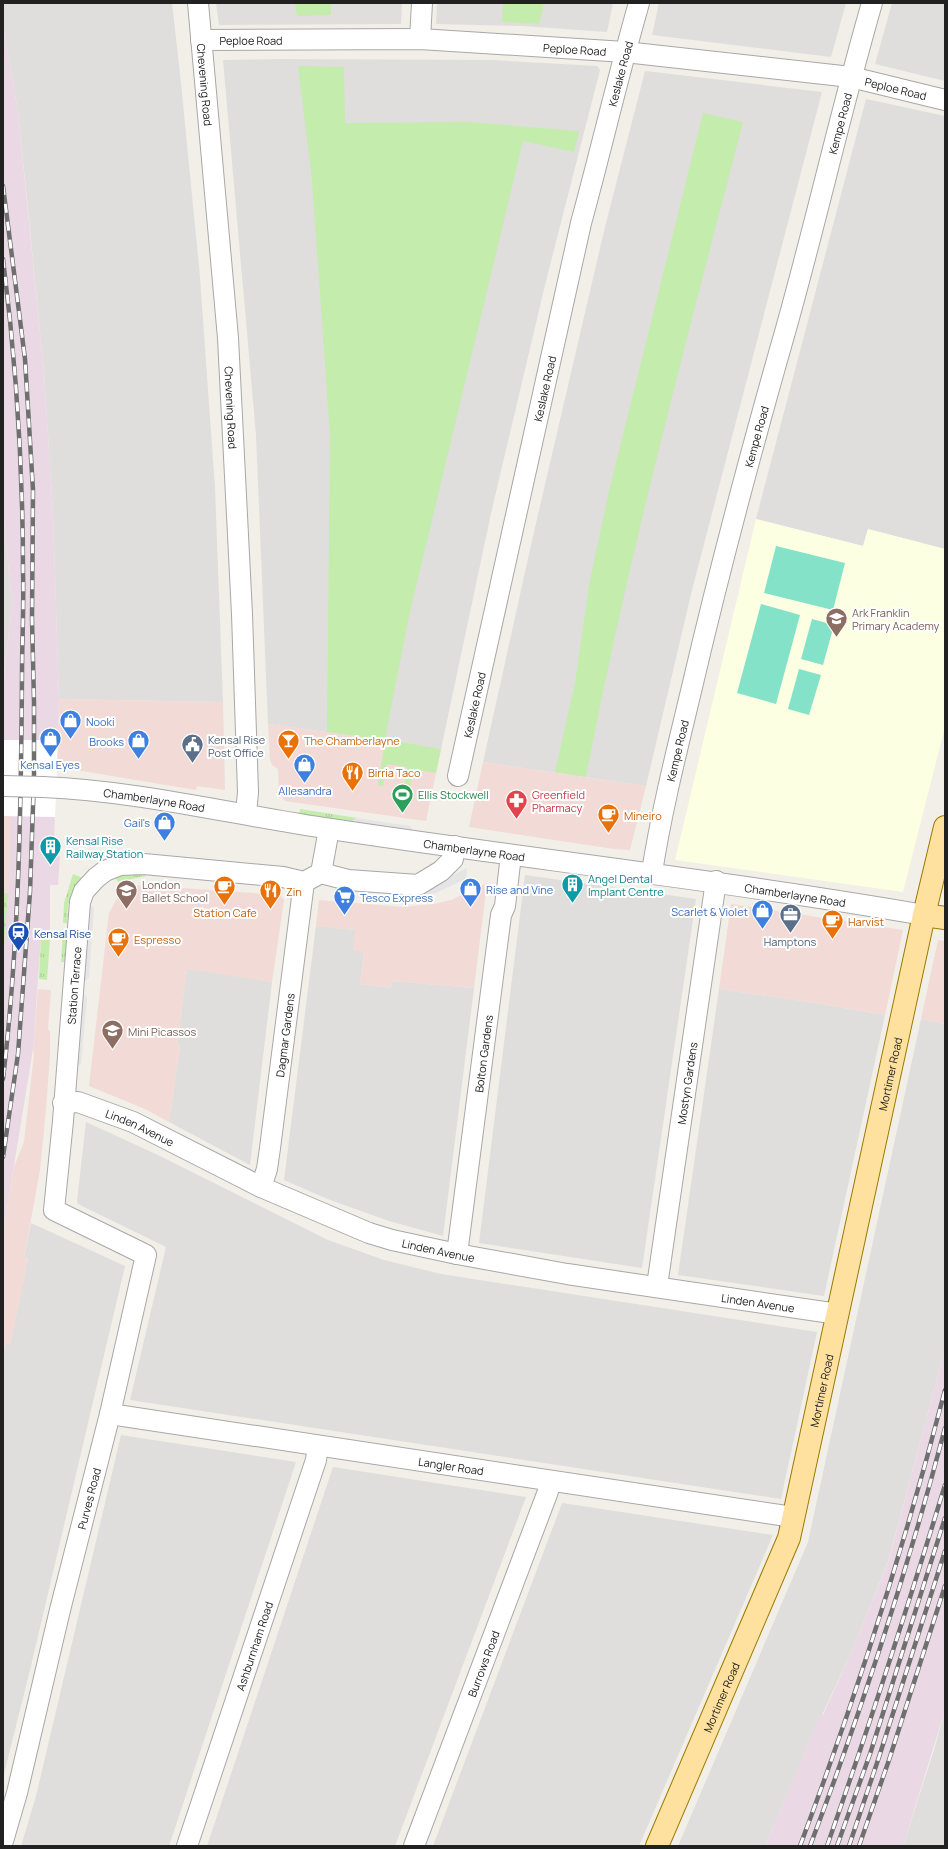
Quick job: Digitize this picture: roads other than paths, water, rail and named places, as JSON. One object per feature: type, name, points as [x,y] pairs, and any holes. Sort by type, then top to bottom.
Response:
[{"type":"main road","name":"Mortimer Road","points":[[657,1846],[789,1538],[838,1314],[935,917],[945,827]]},
{"type":"street","name":"Chevening Road","points":[[198,3],[228,338],[242,629],[248,799],[246,814]]},
{"type":"street","points":[[420,39],[422,3]]},
{"type":"street","name":"Keslake Road","points":[[458,776],[581,223],[639,3]]},
{"type":"street","name":"Kempe Road","points":[[652,872],[667,792],[704,635],[747,465],[807,254],[851,77],[872,3]]},
{"type":"street","name":"Peploe Road","points":[[201,40],[420,39],[625,52],[851,77],[945,100]]},
{"type":"street","name":"Chamberlayne Road","points":[[3,786],[90,791],[246,814],[329,829],[511,855],[716,881],[935,917]]},
{"type":"street","points":[[321,873],[329,829]]},
{"type":"street","points":[[304,882],[321,873],[348,880],[418,885],[441,871],[453,859],[455,846]]},
{"type":"street","name":"Bolton Gardens","points":[[457,1254],[500,914],[505,906],[511,855]]},
{"type":"street","name":"Station Terrace","points":[[54,1210],[63,1121],[63,1104],[80,902],[84,892],[96,878],[105,871],[120,865],[144,864],[283,877],[304,882]]},
{"type":"street","name":"Mostyn Gardens","points":[[657,1286],[716,881]]},
{"type":"street","name":"Dagmar Gardens","points":[[261,1187],[267,1169],[270,1148],[304,882]]},
{"type":"street","name":"Linden Avenue","points":[[63,1104],[78,1102],[133,1122],[261,1187],[392,1240],[457,1254],[567,1274],[657,1286],[838,1314]]},
{"type":"street","name":"Purves Road","points":[[3,1841],[17,1792],[60,1610],[110,1414],[146,1255],[54,1210]]},
{"type":"street","name":"Langler Road","points":[[110,1414],[793,1517]]},
{"type":"street","name":"Ashburnham Road","points":[[187,1846],[316,1460],[318,1446]]},
{"type":"street","name":"Burrows Road","points":[[414,1846],[547,1494],[550,1481]]},
{"type":"railway","points":[[3,186],[25,359],[33,490],[32,619],[34,702],[34,778],[30,892],[18,1054],[3,1157]]},
{"type":"railway","points":[[3,259],[12,337],[18,415],[23,533],[21,776],[18,877],[13,978],[3,1079]]},
{"type":"railway","points":[[800,1846],[860,1677],[913,1506],[945,1390]]},
{"type":"railway","points":[[810,1846],[848,1743],[900,1586],[945,1428]]},
{"type":"railway","points":[[827,1846],[888,1666],[945,1485]]},
{"type":"railway","points":[[837,1846],[870,1754],[945,1518]]},
{"type":"railway","points":[[849,1846],[945,1551]]},
{"type":"railway","points":[[859,1846],[889,1760],[945,1586]]},
{"type":"place","name":"Ark Franklin Primary Academy","points":[[836,638]]},
{"type":"place","name":"Nooki","points":[[70,740]]},
{"type":"place","name":"Kensal Eyes","points":[[50,758]]},
{"type":"place","name":"Brooks","points":[[139,760]]},
{"type":"place","name":"The Chamberlayne","points":[[288,760]]},
{"type":"place","name":"Kensal Rise Post Office","points":[[192,764]]},
{"type":"place","name":"Allesandra","points":[[305,784]]},
{"type":"place","name":"Birria Taco","points":[[353,792]]},
{"type":"place","name":"Ellis Stockwell","points":[[403,814]]},
{"type":"place","name":"Greenfield Pharmacy","points":[[516,820]]},
{"type":"place","name":"Mineiro","points":[[609,834]]},
{"type":"place","name":"Gail's","points":[[165,842]]},
{"type":"place","name":"Kensal Rise Railway Station","points":[[51,866]]},
{"type":"place","name":"Angel Dental Implant Centre","points":[[572,904]]},
{"type":"place","name":"Station Cafe","points":[[225,906]]},
{"type":"place","name":"Rise and Vine","points":[[471,908]]},
{"type":"place","name":"London Ballet School","points":[[126,910]]},
{"type":"place","name":"Zin","points":[[270,910]]},
{"type":"place","name":"Tesco Express","points":[[345,916]]},
{"type":"place","name":"Scarlet & Violet","points":[[763,930]]},
{"type":"place","name":"Hamptons","points":[[790,934]]},
{"type":"place","name":"Harvist","points":[[833,940]]},
{"type":"place","name":"Kensal Rise","points":[[19,952]]},
{"type":"place","name":"Espresso","points":[[118,958]]},
{"type":"place","name":"Mini Picassos","points":[[113,1050]]}]
